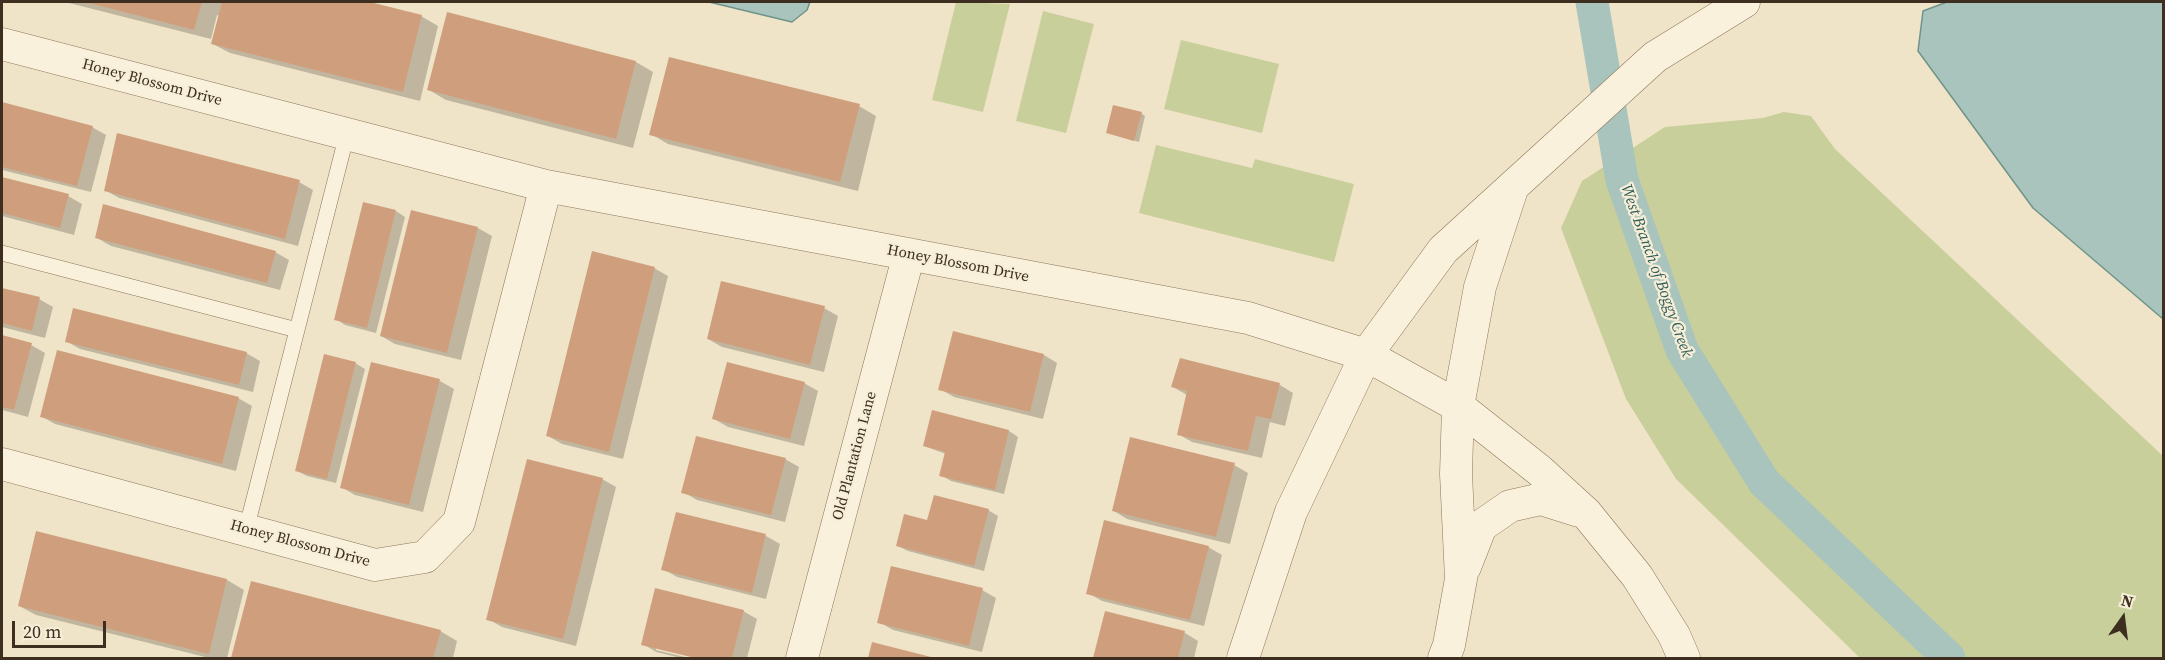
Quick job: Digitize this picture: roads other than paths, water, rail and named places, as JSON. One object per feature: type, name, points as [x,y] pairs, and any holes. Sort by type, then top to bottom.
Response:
[{"type":"street","points":[[1243,658],[1292,512],[1366,355],[1443,250],[1655,57],[1744,2]]},
{"type":"street","name":"Honey Blossom Drive","points":[[2,44],[546,186],[1248,318],[1366,355],[1458,406],[1539,470],[1586,513],[1637,576],[1674,635],[1684,658]]},
{"type":"street","name":"Honey Blossom Drive","points":[[2,465],[375,565],[425,557],[459,522],[546,186]]},
{"type":"street","points":[[1461,579],[1456,474],[1458,406],[1480,287],[1512,189]]},
{"type":"street","name":"Old Plantation Lane","points":[[802,658],[909,254]]},
{"type":"street","points":[[1444,658],[1449,645],[1461,579],[1482,526],[1510,506],[1541,499],[1586,513]]},
{"type":"lane","points":[[246,530],[347,134]]},
{"type":"lane","points":[[2,253],[297,330]]},
{"type":"water","points":[[709,2],[810,2],[807,10],[792,22]]},
{"type":"water","points":[[1947,2],[2163,2],[2163,319],[2033,208],[1918,51],[1923,11]]},
{"type":"waterway","name":"West Branch of Boggy Creek","points":[[1592,2],[1622,180],[1682,350],[1764,482],[1949,658]]}]
